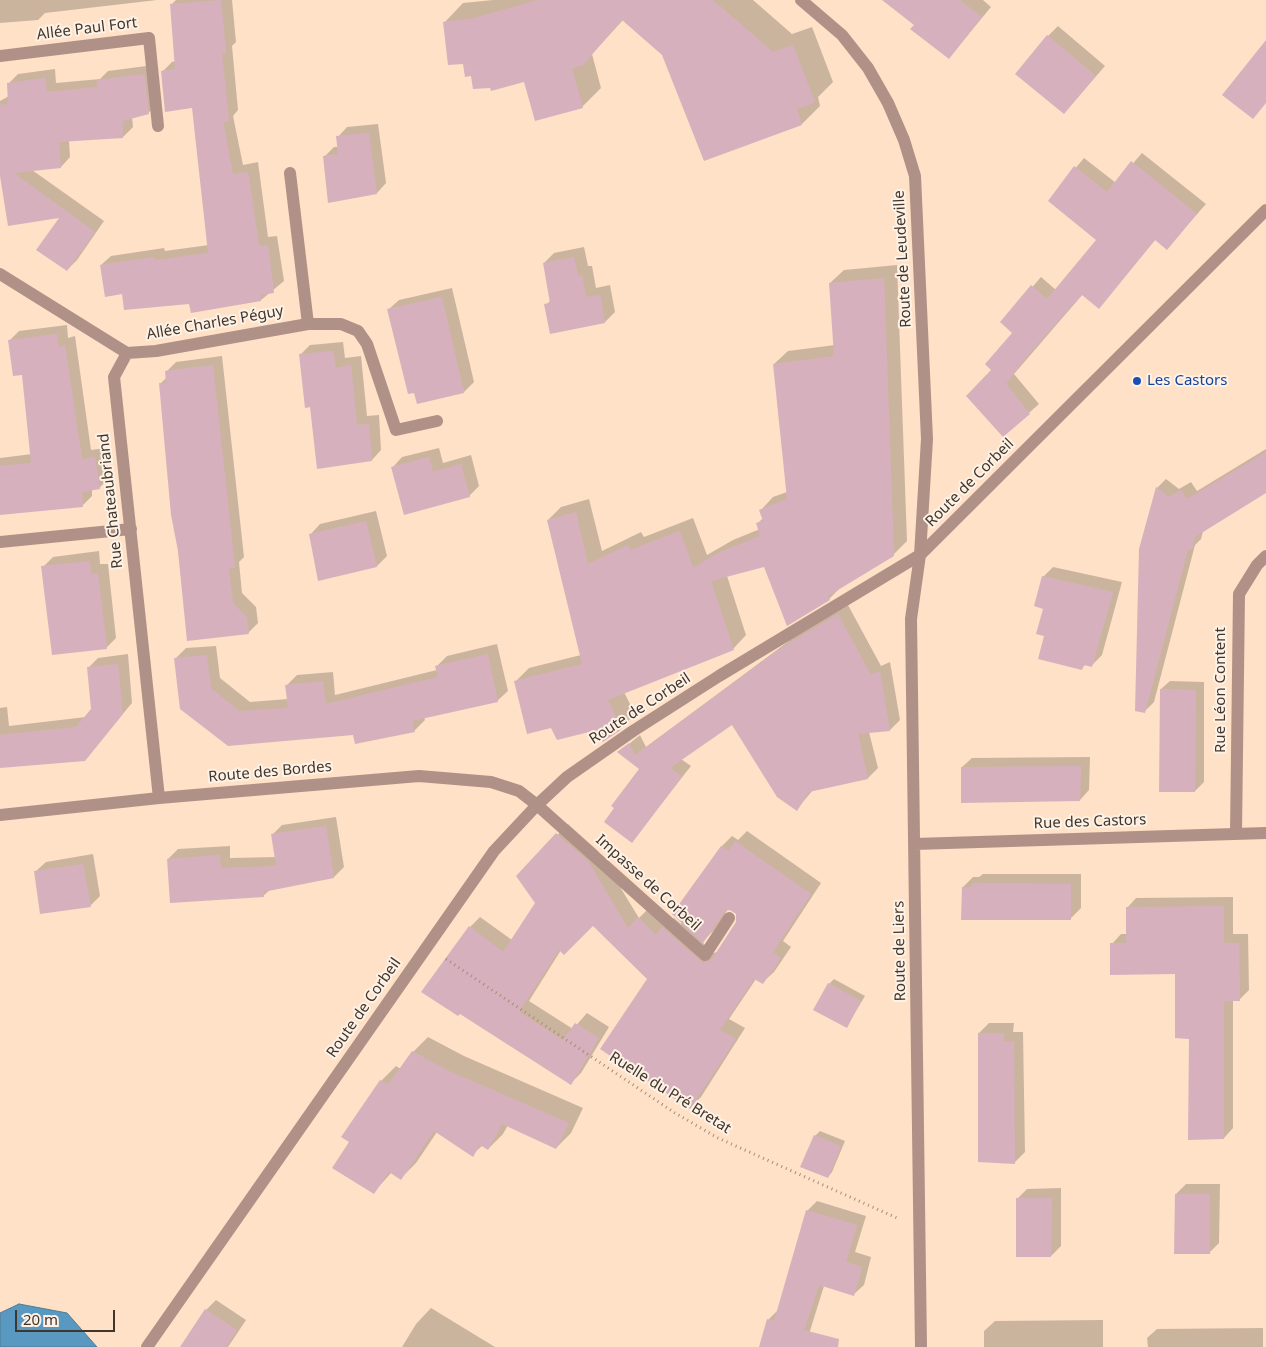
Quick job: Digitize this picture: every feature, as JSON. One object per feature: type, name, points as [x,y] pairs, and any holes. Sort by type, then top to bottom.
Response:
[{"type":"street","name":"Route de Leudeville","points":[[801,0],[842,35],[868,68],[888,104],[904,140],[915,176],[927,440],[920,555]]},
{"type":"street","name":"Allée Paul Fort","points":[[0,56],[149,38],[158,126]]},
{"type":"street","points":[[290,173],[308,324]]},
{"type":"street","name":"Route de Corbeil","points":[[147,1347],[494,851],[537,805],[567,777],[633,731],[719,676],[920,555],[1266,210]]},
{"type":"street","points":[[0,274],[127,353]]},
{"type":"street","name":"Allée Charles Péguy","points":[[127,353],[156,351],[308,324],[341,324],[358,331],[367,344],[396,430],[437,421]]},
{"type":"street","name":"Rue Chateaubriand","points":[[127,353],[114,377],[159,798]]},
{"type":"street","points":[[0,542],[131,529]]},
{"type":"street","name":"Route de Liers","points":[[920,555],[911,619],[921,1347]]},
{"type":"street","name":"Rue Léon Content","points":[[1236,834],[1239,594],[1246,581],[1266,556]]},
{"type":"street","name":"Route des Bordes","points":[[0,815],[159,798],[419,776],[491,782],[519,791],[537,805]]},
{"type":"street","name":"Impasse de Corbeil","points":[[537,805],[705,955],[729,918]]},
{"type":"street","name":"Rue des Castors","points":[[915,844],[1266,833]]},
{"type":"path","name":"Ruelle du Pré Bretat","points":[[427,946],[675,1113],[718,1138],[893,1218],[920,1222]]},
{"type":"water","points":[[19,1304],[67,1313],[97,1347],[0,1347],[0,1313]]},
{"type":"building","points":[[221,0],[226,53],[222,54],[229,121],[223,122],[233,174],[248,172],[259,246],[268,245],[274,293],[261,295],[261,301],[191,313],[189,304],[124,310],[122,294],[105,297],[100,265],[154,257],[155,260],[208,253],[192,108],[165,112],[161,71],[175,69],[170,4]]},
{"type":"building","points":[[538,0],[713,0],[773,52],[793,45],[815,102],[797,109],[802,125],[704,161],[662,55],[622,20],[583,65],[572,68],[583,108],[535,121],[524,82],[491,91],[490,88],[473,89],[471,76],[465,77],[463,64],[448,65],[443,22],[474,18]]},
{"type":"building","points":[[882,0],[960,0],[982,17],[949,59],[910,29],[914,25]]},
{"type":"building","points":[[1047,35],[1096,76],[1064,114],[1015,74]]},
{"type":"building","points":[[1266,40],[1266,103],[1253,119],[1222,95]]},
{"type":"building","points":[[144,74],[149,114],[123,121],[123,138],[59,142],[61,168],[14,173],[95,232],[67,271],[36,250],[59,218],[8,226],[0,176],[0,105],[8,104],[7,83],[45,78],[47,92],[97,87],[97,80]]},
{"type":"building","points":[[369,133],[377,194],[328,203],[323,156],[338,154],[336,136]]},
{"type":"building","points":[[1131,161],[1197,214],[1167,250],[1155,240],[1099,309],[1082,295],[1029,354],[1006,384],[1030,414],[1003,437],[966,396],[991,370],[985,364],[1012,333],[1000,322],[1031,285],[1047,299],[1096,240],[1048,201],[1074,166],[1107,192]]},
{"type":"building","points":[[574,257],[578,276],[582,275],[586,297],[600,295],[605,323],[550,334],[544,304],[550,303],[543,263]]},
{"type":"building","points":[[884,278],[894,556],[828,596],[830,600],[787,626],[764,567],[711,581],[734,650],[608,700],[622,729],[603,742],[589,732],[557,740],[551,728],[527,734],[514,681],[582,664],[547,520],[576,512],[588,564],[628,545],[630,550],[680,531],[693,568],[718,553],[760,536],[756,523],[763,521],[759,510],[787,499],[773,364],[834,356],[829,283]]},
{"type":"building","points":[[442,297],[464,393],[417,404],[414,393],[408,394],[387,309]]},
{"type":"building","points":[[57,334],[59,347],[65,345],[82,459],[95,457],[100,489],[82,492],[83,507],[0,515],[0,466],[31,463],[22,375],[13,376],[8,340]]},
{"type":"building","points":[[333,351],[336,368],[351,365],[357,425],[369,424],[372,461],[317,469],[310,407],[305,408],[299,354]]},
{"type":"building","points":[[213,365],[235,568],[229,568],[233,603],[247,617],[249,634],[187,641],[178,551],[171,515],[159,383],[166,383],[165,371]]},
{"type":"building","points":[[1266,452],[1266,493],[1195,537],[1192,550],[1188,549],[1145,713],[1135,711],[1139,549],[1156,487],[1169,497],[1181,490],[1187,499]]},
{"type":"building","points":[[429,457],[433,472],[461,464],[470,497],[404,515],[391,467]]},
{"type":"building","points":[[366,521],[377,567],[318,581],[309,534]]},
{"type":"building","points":[[90,561],[91,574],[98,573],[107,649],[52,655],[41,566]]},
{"type":"building","points":[[1042,576],[1113,592],[1092,667],[1084,665],[1082,670],[1038,659],[1044,636],[1036,634],[1043,609],[1034,606]]},
{"type":"building","points":[[838,614],[871,675],[880,671],[890,731],[858,734],[868,779],[809,792],[797,811],[777,797],[732,725],[670,768],[682,777],[632,843],[604,822],[614,808],[611,806],[639,769],[617,752],[629,743],[635,755],[781,648]]},
{"type":"building","points":[[488,654],[498,702],[412,721],[415,732],[355,744],[353,735],[228,746],[180,709],[174,658],[207,655],[211,688],[239,711],[288,708],[285,685],[323,681],[326,704],[438,677],[435,666]]},
{"type":"building","points":[[118,664],[123,714],[85,761],[0,768],[0,735],[76,727],[91,709],[87,667]]},
{"type":"building","points":[[1160,689],[1196,690],[1195,792],[1159,792]]},
{"type":"building","points":[[1081,766],[1080,801],[961,803],[961,767]]},
{"type":"building","points":[[326,826],[334,878],[263,892],[264,897],[170,903],[167,859],[220,855],[221,868],[276,866],[271,834]]},
{"type":"building","points":[[556,833],[588,861],[628,928],[638,917],[656,935],[662,927],[703,963],[712,959],[736,922],[736,914],[730,910],[725,911],[703,943],[672,914],[721,846],[729,851],[735,841],[811,894],[773,952],[781,958],[763,984],[754,979],[720,1030],[736,1039],[690,1109],[600,1049],[647,979],[593,926],[564,955],[559,950],[519,1012],[563,1040],[575,1023],[599,1038],[571,1085],[460,1014],[458,1016],[421,992],[469,926],[503,952],[535,903],[516,876]]},
{"type":"building","points":[[83,864],[91,907],[40,914],[34,871]]},
{"type":"building","points":[[972,883],[1071,884],[1071,920],[961,920],[962,887],[972,887]]},
{"type":"building","points":[[1224,906],[1224,943],[1239,943],[1240,1001],[1224,1001],[1224,1139],[1188,1140],[1189,1039],[1175,1038],[1175,974],[1110,975],[1110,943],[1126,943],[1126,907]]},
{"type":"building","points":[[828,983],[861,1001],[847,1028],[813,1010]]},
{"type":"building","points":[[978,1033],[1004,1033],[1004,1041],[1014,1042],[1015,1164],[978,1162]]},
{"type":"building","points":[[412,1051],[449,1071],[569,1123],[556,1149],[502,1124],[488,1150],[480,1145],[473,1157],[434,1131],[401,1180],[389,1172],[374,1194],[332,1168],[349,1142],[341,1137],[380,1080],[388,1085]]},
{"type":"building","points":[[814,1135],[841,1146],[828,1178],[800,1167]]},
{"type":"building","points":[[1175,1194],[1210,1194],[1210,1254],[1174,1254]]},
{"type":"building","points":[[1016,1198],[1052,1198],[1051,1257],[1016,1257]]},
{"type":"building","points":[[806,1210],[857,1225],[846,1262],[862,1267],[854,1296],[819,1285],[804,1330],[839,1339],[838,1347],[759,1347],[767,1319],[774,1321]]},
{"type":"building","points":[[205,1309],[237,1330],[226,1347],[180,1347]]},
{"type":"place","name":"Les Castors","points":[[1137,381]]}]
